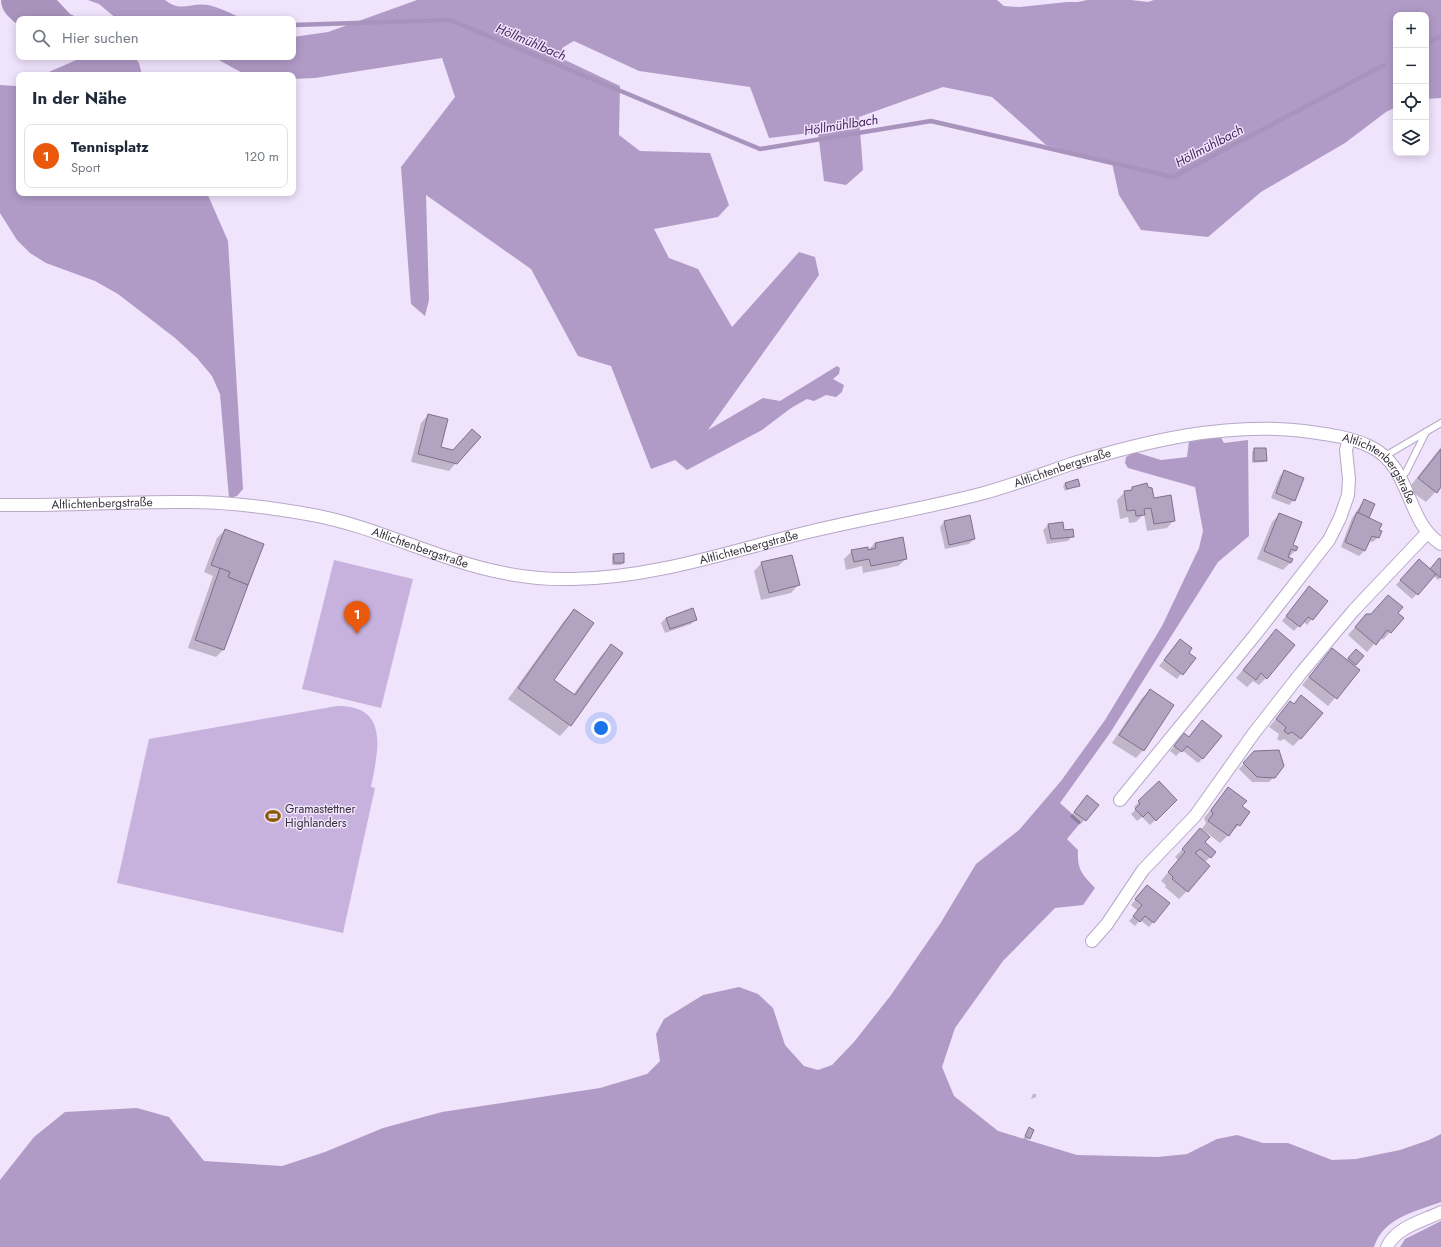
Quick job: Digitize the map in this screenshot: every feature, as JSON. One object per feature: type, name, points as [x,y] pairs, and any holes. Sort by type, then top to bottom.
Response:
[{"type":"street","name":"Altlichtenbergstraße","points":[[0,505],[193,502],[285,510],[360,527],[456,561],[499,572],[573,579],[633,574],[703,560],[819,529],[983,493],[1075,463],[1198,433],[1243,429],[1280,429],[1312,432],[1349,439],[1372,448],[1384,456],[1401,477],[1427,533],[1441,544]]},
{"type":"street","points":[[1120,800],[1255,635],[1329,540],[1340,518],[1348,495],[1349,479],[1346,450],[1349,439]]},
{"type":"street","points":[[1092,941],[1107,924],[1143,870],[1195,816],[1254,733],[1301,673],[1354,610],[1427,533]]},
{"type":"street","points":[[1387,1247],[1392,1239],[1401,1230],[1441,1212]]},
{"type":"lane","points":[[1384,456],[1441,423]]},
{"type":"lane","points":[[1401,477],[1406,472],[1426,432]]},
{"type":"shaded area","points":[[1,0],[57,0],[70,14],[74,16],[16,16],[16,23],[5,12],[1,4]]},
{"type":"shaded area","points":[[88,0],[165,0],[171,4],[181,7],[202,4],[208,5],[237,16],[113,16],[99,4]]},
{"type":"shaded area","points":[[417,0],[997,0],[1004,6],[1020,7],[1087,0],[1131,0],[1148,2],[1154,0],[1441,0],[1441,98],[1429,99],[1429,12],[1393,12],[1393,108],[1386,112],[1345,143],[1261,192],[1208,237],[1141,230],[1119,195],[1112,163],[1046,145],[992,97],[943,87],[859,117],[863,170],[846,185],[824,181],[818,132],[769,138],[750,87],[639,71],[574,41],[562,48],[565,60],[620,86],[619,135],[640,151],[710,153],[729,205],[718,217],[654,229],[669,258],[698,269],[732,327],[799,252],[815,257],[819,275],[708,430],[763,398],[780,401],[837,366],[840,368],[839,374],[833,379],[844,385],[842,392],[836,397],[826,395],[814,401],[807,399],[791,408],[762,430],[687,470],[675,460],[651,469],[611,366],[578,356],[531,269],[426,195],[429,300],[425,316],[411,304],[401,167],[455,97],[442,58],[315,78],[296,79],[296,72],[241,72],[219,60],[296,60],[296,37],[328,32]]},
{"type":"shaded area","points":[[76,60],[137,60],[141,72],[49,72]]},
{"type":"shaded area","points":[[0,85],[16,86],[16,196],[208,196],[228,241],[243,489],[237,496],[229,498],[220,394],[212,376],[197,358],[175,338],[118,294],[95,281],[46,263],[30,253],[17,240],[0,213]]},
{"type":"shaded area","points":[[1220,436],[1224,443],[1248,440],[1249,536],[1218,562],[1110,733],[1060,803],[1081,822],[1067,839],[1078,850],[1078,862],[1081,871],[1095,888],[1083,905],[1055,908],[1003,961],[955,1028],[942,1067],[954,1096],[998,1131],[1077,1155],[1158,1157],[1187,1154],[1217,1139],[1237,1135],[1263,1143],[1288,1143],[1332,1160],[1356,1159],[1400,1150],[1429,1140],[1441,1134],[1441,1202],[1411,1213],[1393,1222],[1385,1229],[1374,1247],[0,1247],[0,1180],[34,1137],[65,1112],[137,1108],[169,1117],[204,1161],[282,1166],[325,1152],[383,1128],[442,1112],[600,1088],[647,1074],[660,1061],[656,1034],[664,1019],[703,995],[739,987],[758,994],[773,1008],[785,1045],[804,1066],[818,1070],[832,1065],[854,1042],[891,995],[940,924],[976,864],[1019,830],[1061,781],[1105,720],[1162,626],[1199,548],[1203,531],[1195,487],[1128,468],[1125,463],[1126,457],[1135,452],[1161,460],[1187,457],[1189,441]]},
{"type":"shaded area","points":[[334,560],[413,579],[381,708],[302,689]]},
{"type":"shaded area","name":"Gramastettner Highlanders","points":[[337,706],[354,708],[366,713],[373,722],[377,745],[371,787],[375,788],[343,933],[117,883],[149,739]]},
{"type":"shaded area","points":[[1441,1221],[1441,1247],[1400,1247],[1405,1239]]},
{"type":"building","points":[[428,414],[448,419],[441,447],[453,450],[472,429],[481,437],[457,464],[418,454]]},
{"type":"building","points":[[1254,448],[1266,448],[1267,461],[1254,461]]},
{"type":"building","points":[[1441,449],[1441,487],[1437,493],[1418,478]]},
{"type":"building","points":[[1284,470],[1304,478],[1295,501],[1276,493]]},
{"type":"building","points":[[1078,479],[1080,486],[1067,489],[1065,483]]},
{"type":"building","points":[[1147,483],[1148,487],[1152,488],[1154,498],[1171,495],[1175,521],[1154,524],[1151,508],[1144,509],[1145,515],[1136,516],[1135,510],[1127,511],[1124,491],[1132,490],[1132,487]]},
{"type":"building","points":[[1364,499],[1375,504],[1369,518],[1358,513]]},
{"type":"building","points":[[1357,512],[1382,524],[1379,530],[1382,531],[1379,538],[1372,536],[1365,551],[1345,542]]},
{"type":"building","points":[[1279,513],[1302,522],[1293,545],[1298,547],[1296,551],[1291,549],[1288,557],[1293,559],[1291,563],[1264,551]]},
{"type":"building","points":[[970,515],[975,539],[949,545],[944,521]]},
{"type":"building","points":[[1063,522],[1064,530],[1073,529],[1074,537],[1051,539],[1048,524]]},
{"type":"building","points":[[225,529],[264,544],[248,585],[228,577],[230,572],[211,565]]},
{"type":"building","points":[[903,537],[907,559],[871,566],[869,559],[854,562],[851,550],[868,547],[868,550],[876,548],[875,543]]},
{"type":"building","points":[[624,553],[624,563],[614,563],[613,554]]},
{"type":"building","points":[[792,555],[800,585],[769,593],[761,562]]},
{"type":"building","points":[[1439,558],[1441,559],[1441,578],[1430,569]]},
{"type":"building","points":[[1419,559],[1436,574],[1418,595],[1400,580]]},
{"type":"building","points":[[220,568],[230,572],[228,577],[248,585],[224,650],[195,640]]},
{"type":"building","points":[[1309,586],[1328,601],[1313,620],[1308,617],[1300,627],[1286,616]]},
{"type":"building","points":[[1388,595],[1403,607],[1398,613],[1404,618],[1391,633],[1387,630],[1376,645],[1355,627],[1366,614],[1371,614]]},
{"type":"building","points":[[693,608],[697,620],[670,629],[666,618]]},
{"type":"building","points":[[574,609],[594,623],[554,680],[575,695],[611,644],[623,653],[571,726],[518,688]]},
{"type":"building","points":[[1276,629],[1295,645],[1267,679],[1261,673],[1256,680],[1243,670]]},
{"type":"building","points":[[1180,639],[1192,648],[1189,653],[1196,658],[1183,675],[1164,660]]},
{"type":"building","points":[[1332,648],[1360,670],[1337,699],[1309,677]]},
{"type":"building","points":[[1356,649],[1364,656],[1356,665],[1348,658]]},
{"type":"building","points":[[1150,689],[1174,705],[1144,751],[1119,735]]},
{"type":"building","points":[[1301,695],[1323,713],[1301,739],[1292,732],[1288,734],[1284,731],[1286,727],[1276,719],[1290,701],[1294,704]]},
{"type":"building","points":[[1202,720],[1222,736],[1203,759],[1187,746],[1182,752],[1174,746],[1184,733],[1189,737]]},
{"type":"building","points":[[1279,750],[1284,766],[1275,778],[1257,777],[1243,763],[1254,751]]},
{"type":"building","points":[[1159,781],[1177,800],[1156,821],[1148,812],[1143,817],[1135,809],[1140,804],[1138,801]]},
{"type":"building","points":[[1228,787],[1247,801],[1242,806],[1250,812],[1240,826],[1237,824],[1229,836],[1208,821],[1213,814],[1211,810]]},
{"type":"building","points":[[1087,795],[1099,805],[1086,821],[1074,812]]},
{"type":"building","points":[[1200,828],[1210,837],[1205,842],[1216,852],[1211,858],[1200,849],[1195,853],[1210,866],[1188,892],[1172,879],[1173,877],[1168,872],[1185,852],[1182,849]]},
{"type":"building","points":[[1147,885],[1170,903],[1154,923],[1145,916],[1140,922],[1133,916],[1142,905],[1135,899]]},
{"type":"building","points":[[1029,1127],[1034,1130],[1030,1139],[1025,1136]]},
{"type":"waterway","name":"Höllmühlbach","points":[[296,25],[450,20],[760,149],[931,121],[1173,177],[1384,65]]},
{"type":"waterway","name":"Höllmühlbach","points":[[1429,42],[1441,36]]},
{"type":"place","name":"Tennisplatz","points":[[357,634]]},
{"type":"place","name":"Gramastettner Highlanders","points":[[273,816]]}]
